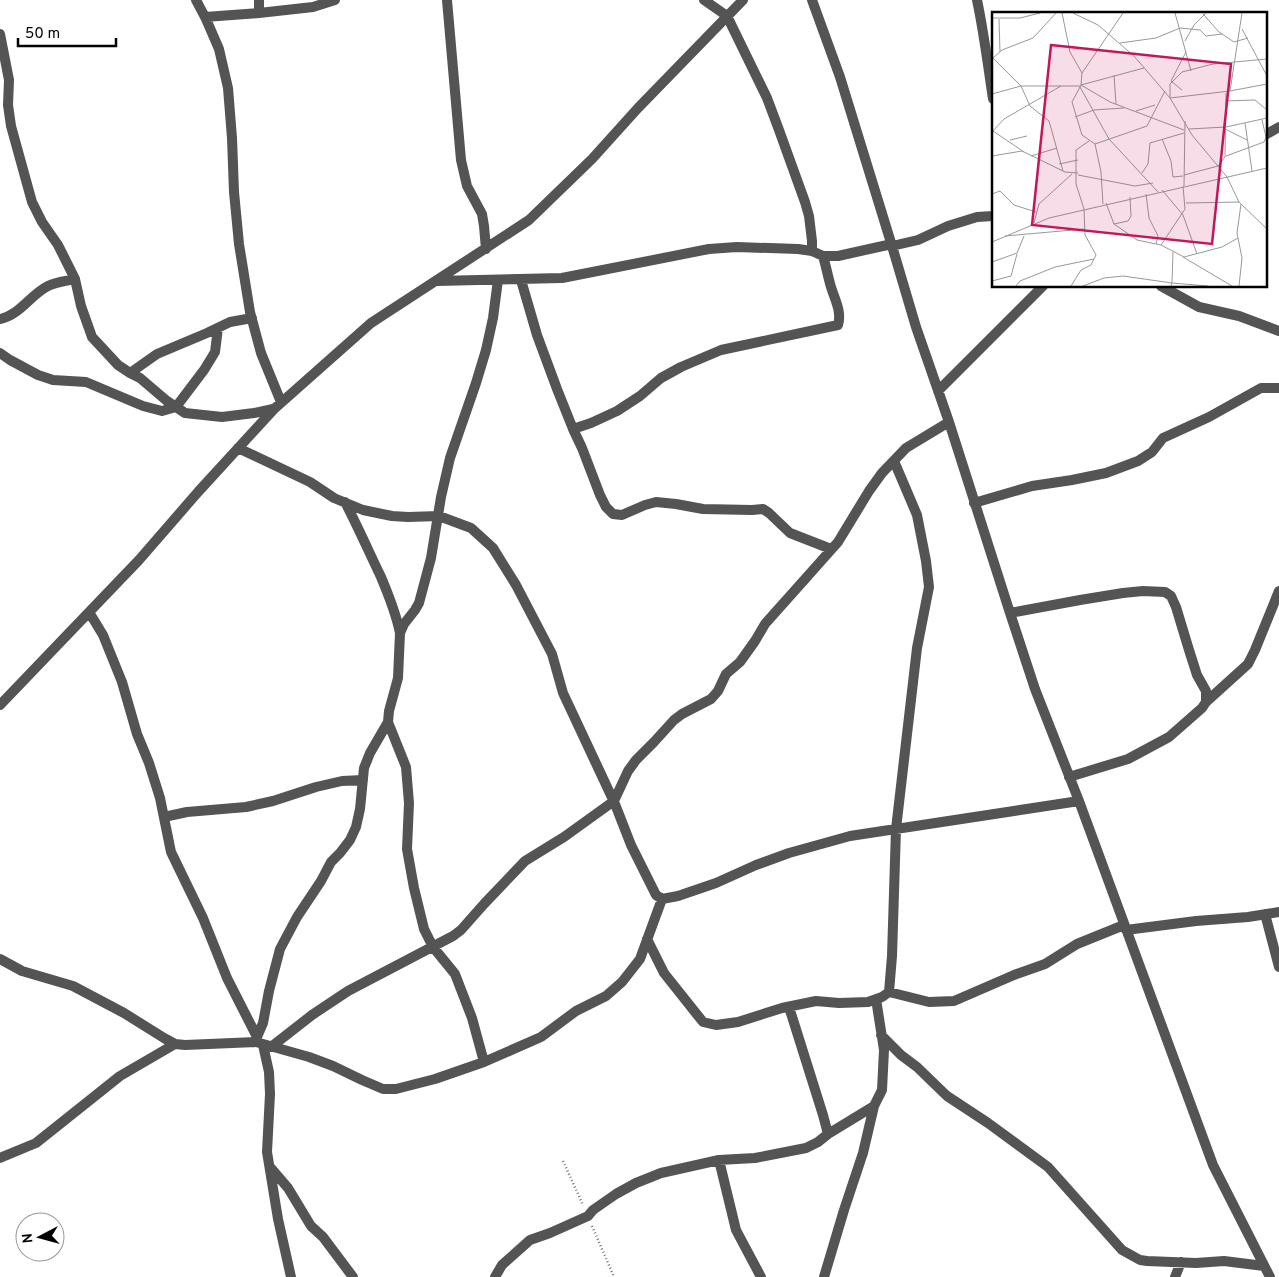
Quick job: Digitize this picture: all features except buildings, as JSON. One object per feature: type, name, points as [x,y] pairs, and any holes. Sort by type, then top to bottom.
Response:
[{"type":"street","points":[[196,0],[219,49],[228,88],[239,244],[252,318],[277,405]]},
{"type":"street","points":[[259,0],[259,13]]},
{"type":"street","points":[[205,17],[314,7],[334,0]]},
{"type":"street","points":[[456,0],[448,5],[461,160],[467,186],[482,214],[486,248]]},
{"type":"street","points":[[704,0],[727,16],[762,89],[805,202],[809,216],[812,251]]},
{"type":"street","points":[[0,705],[139,560],[277,405],[371,323],[529,220],[592,159],[638,108],[743,0]]},
{"type":"street","points":[[812,0],[840,77],[916,327],[949,422],[1035,689],[1079,800],[1213,1165],[1270,1277]]},
{"type":"street","points":[[977,0],[985,38],[992,91]]},
{"type":"street","points":[[0,34],[9,80],[8,105],[11,126],[32,202],[42,222],[58,244],[75,279],[81,306],[92,337],[118,365],[140,378],[184,413],[222,417],[254,413],[277,405]]},
{"type":"street","points":[[1266,134],[1279,127]]},
{"type":"street","points":[[436,281],[562,278],[709,249],[737,247],[812,251],[823,256],[838,256],[918,240],[948,226],[977,217],[992,216]]},
{"type":"street","points":[[573,429],[617,411],[640,396],[661,378],[681,367],[722,350],[838,325],[840,320],[838,307],[823,256]]},
{"type":"street","points":[[0,319],[7,318],[22,308],[32,296],[49,286],[75,279]]},
{"type":"street","points":[[400,633],[419,603],[431,558],[441,497],[450,458],[486,350],[498,280]]},
{"type":"street","points":[[521,280],[540,344],[573,429],[606,507],[613,514],[622,515],[656,502],[703,510],[763,509],[790,533],[831,550]]},
{"type":"street","points":[[938,391],[1041,288]]},
{"type":"street","points":[[1165,288],[1200,307],[1239,316],[1279,331]]},
{"type":"street","points":[[130,373],[157,354],[230,322],[252,318]]},
{"type":"street","points":[[0,353],[38,375],[53,380],[86,382],[143,406],[162,411],[176,407],[204,370],[215,352],[218,328]]},
{"type":"street","points":[[974,503],[1032,486],[1106,473],[1138,461],[1152,452],[1163,438],[1210,417],[1261,388],[1279,388]]},
{"type":"street","points":[[262,1043],[312,1015],[348,991],[453,936],[461,930],[525,861],[564,837],[614,801],[636,760],[674,720],[711,699],[718,691],[726,674],[740,662],[765,624],[838,542],[869,490],[882,473],[906,448],[949,422]]},
{"type":"street","points":[[238,448],[310,482],[334,498],[363,510],[408,518],[438,516],[471,528],[493,548],[516,585],[552,654],[564,693],[614,801],[631,845],[656,895],[662,899],[678,896],[716,883],[789,852],[850,836],[1079,800]]},
{"type":"street","points":[[889,992],[896,829],[917,648],[929,588],[917,515],[894,461]]},
{"type":"street","points":[[262,1043],[263,1023],[269,991],[280,949],[296,917],[321,881],[331,862],[340,854],[350,840],[356,827],[364,768],[388,722],[398,678],[400,633],[393,604],[345,502]]},
{"type":"street","points":[[1010,614],[1143,590],[1165,592],[1171,596],[1176,608],[1194,667],[1206,690],[1206,702]]},
{"type":"street","points":[[1070,777],[1128,758],[1169,737],[1202,708],[1206,702],[1248,664],[1279,591]]},
{"type":"street","points":[[89,612],[103,635],[122,682],[137,734],[160,798],[172,852],[203,918],[227,978],[262,1043],[269,1072],[270,1094],[267,1152],[278,1219],[291,1277]]},
{"type":"street","points":[[388,722],[406,767],[409,803],[407,849],[418,908],[424,929],[434,947],[455,974],[472,1018],[484,1062]]},
{"type":"street","points":[[164,817],[187,812],[246,807],[316,787],[342,781],[363,780]]},
{"type":"street","points":[[0,959],[22,970],[73,986],[176,1044],[262,1043],[333,1066],[384,1089],[396,1088],[435,1079],[484,1062],[541,1037],[576,1011],[606,996],[622,982],[640,960],[662,899]]},
{"type":"street","points":[[647,939],[664,974],[703,1022],[716,1025],[738,1022],[816,1001],[839,1003],[868,1002],[889,992],[928,1002],[954,1001],[1045,964],[1077,944],[1125,927],[1279,912]]},
{"type":"street","points":[[1265,914],[1279,967]]},
{"type":"street","points":[[824,1277],[863,1153],[874,1106],[882,1090],[884,1050],[876,999]]},
{"type":"street","points":[[789,1007],[828,1134]]},
{"type":"street","points":[[882,1035],[901,1055],[917,1067],[947,1096],[988,1122],[1048,1167],[1122,1250],[1140,1260],[1196,1263],[1224,1261],[1264,1266]]},
{"type":"street","points":[[0,1158],[36,1144],[120,1076],[176,1044]]},
{"type":"street","points":[[495,1277],[502,1265],[530,1240],[550,1234],[588,1216],[593,1210],[616,1194],[636,1183],[661,1173],[719,1160],[755,1158],[806,1148],[874,1106]]},
{"type":"street","points":[[719,1160],[736,1230],[761,1277]]},
{"type":"street","points":[[269,1166],[288,1188],[311,1226],[323,1237],[353,1277]]},
{"type":"street","points":[[1175,1277],[1180,1262]]}]
